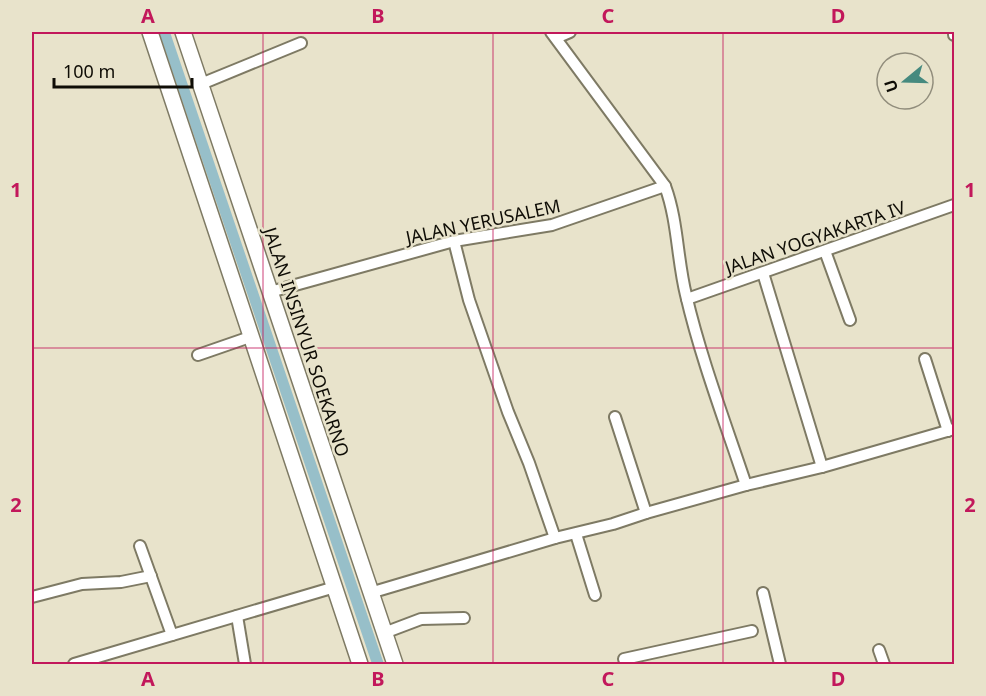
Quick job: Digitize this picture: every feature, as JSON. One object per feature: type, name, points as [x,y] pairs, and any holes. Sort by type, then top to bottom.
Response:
[{"type":"street","points":[[150,32],[360,664]]},
{"type":"street","name":"JALAN INSINYUR SOEKARNO","points":[[183,32],[394,664]]},
{"type":"street","points":[[570,32],[553,35],[665,186],[670,202],[687,299],[713,388],[746,485]]},
{"type":"street","points":[[201,84],[301,43]]},
{"type":"street","name":"JALAN YERUSALEM","points":[[270,292],[454,241],[552,225],[665,186]]},
{"type":"street","name":"JALAN YOGYAKARTA IV","points":[[687,299],[954,205]]},
{"type":"street","points":[[454,241],[473,311],[555,538]]},
{"type":"street","points":[[825,251],[850,320]]},
{"type":"street","points":[[763,273],[822,467]]},
{"type":"street","points":[[198,355],[250,337]]},
{"type":"street","points":[[370,593],[555,538],[951,430],[925,359]]},
{"type":"street","points":[[615,417],[646,513]]},
{"type":"street","points":[[576,534],[595,595]]},
{"type":"street","points":[[140,546],[172,635]]},
{"type":"street","points":[[32,597],[82,584],[121,582],[151,576]]},
{"type":"street","points":[[74,664],[335,587]]},
{"type":"street","points":[[763,593],[780,664]]},
{"type":"street","points":[[237,616],[244,664]]},
{"type":"street","points":[[384,633],[421,619],[464,618]]},
{"type":"street","points":[[626,664],[624,659],[752,631]]},
{"type":"street","points":[[879,650],[884,664]]},
{"type":"water","points":[[159,32],[170,32],[384,664],[372,664]]}]
